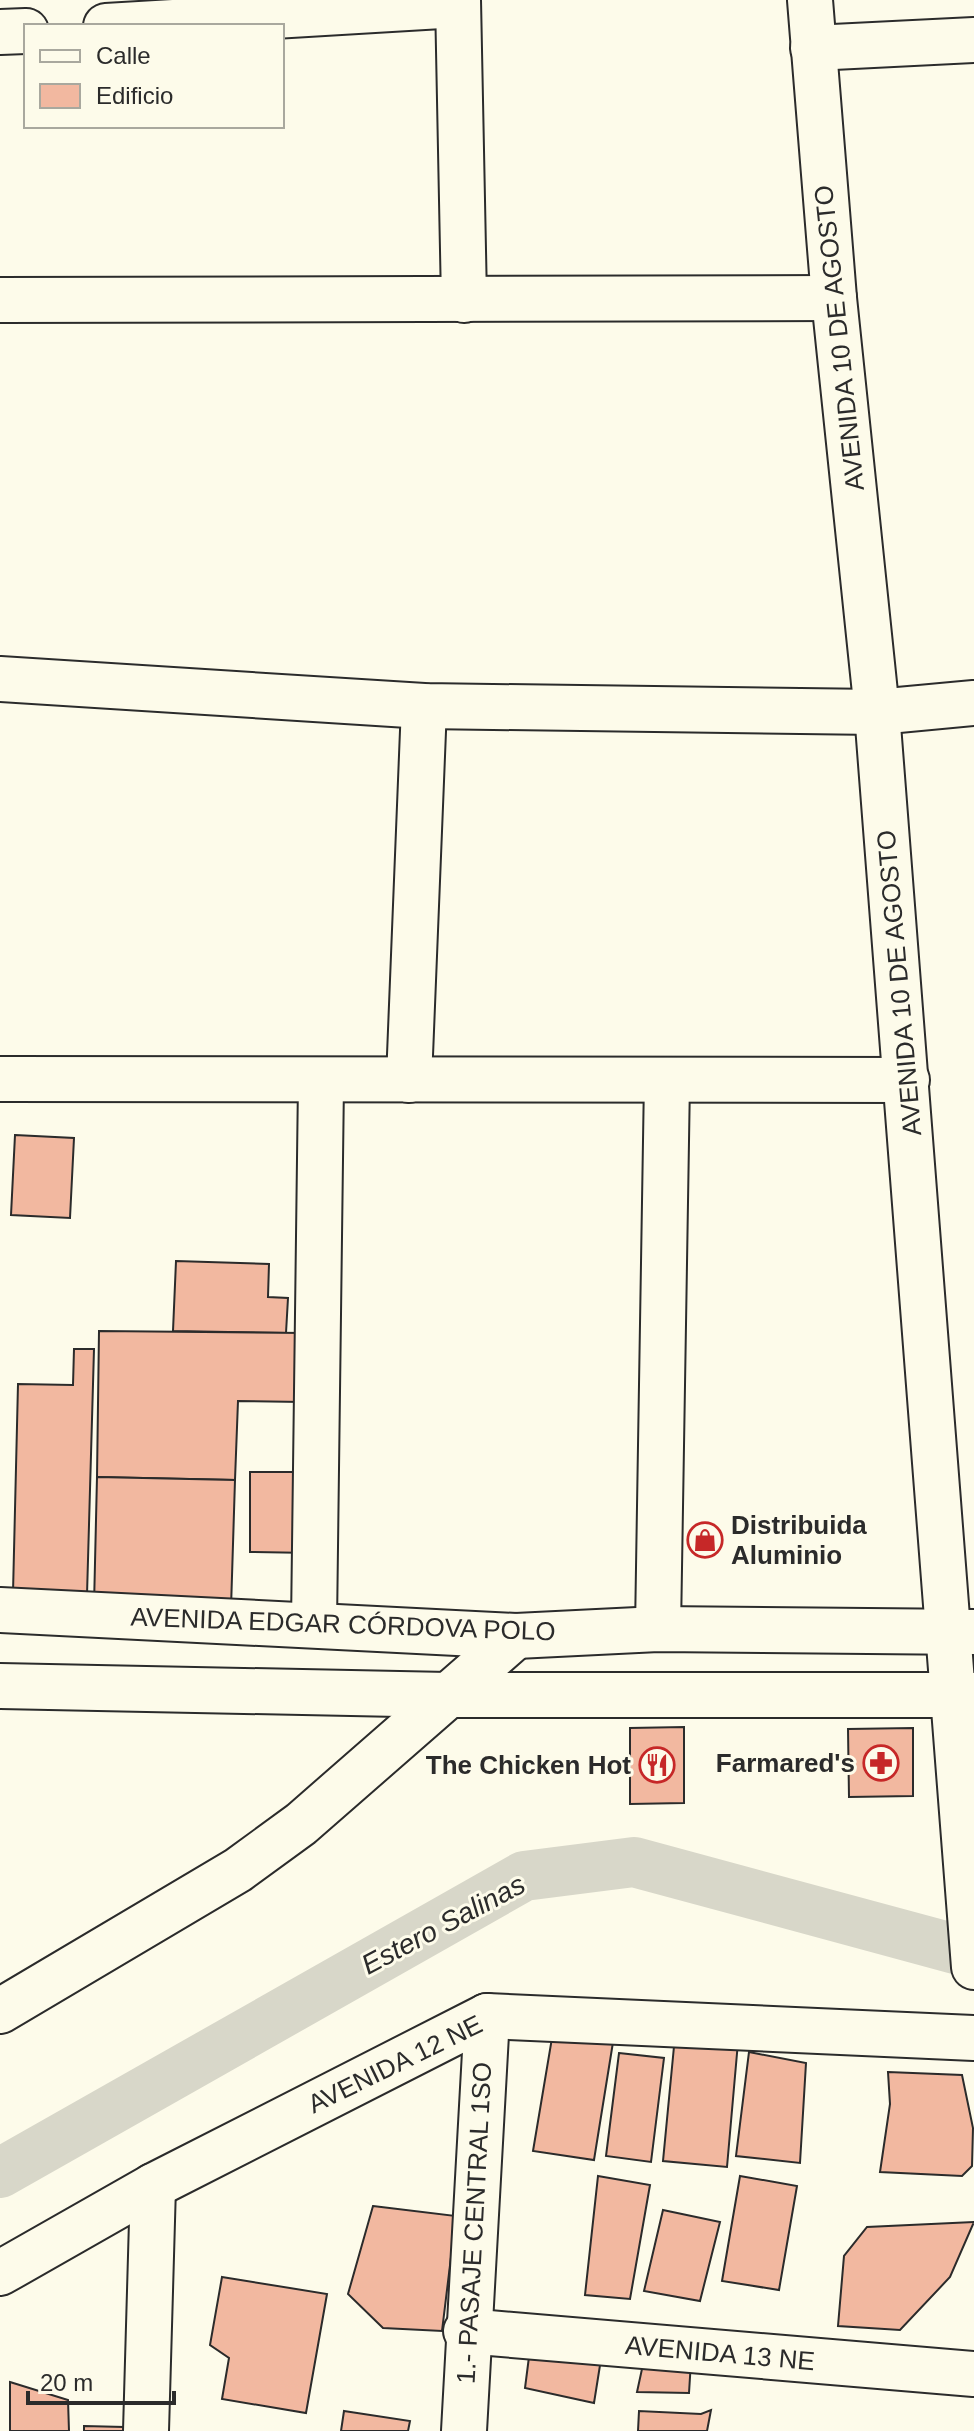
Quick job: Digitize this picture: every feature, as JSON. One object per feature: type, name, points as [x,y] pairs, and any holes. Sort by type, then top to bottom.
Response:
[{"type":"street","name":"AVENIDA 10 DE AGOSTO","points":[[810,0],[834,298],[877,712],[907,1080],[962,1632],[968,1874],[974,1967]]},
{"type":"street","points":[[135,24],[458,2],[464,300]]},
{"type":"street","points":[[0,32],[24,31]]},
{"type":"street","points":[[813,48],[974,40]]},
{"type":"street","points":[[0,300],[834,298]]},
{"type":"street","points":[[0,679],[424,706],[877,712],[974,703]]},
{"type":"street","points":[[409,1080],[424,706]]},
{"type":"street","points":[[0,1079],[321,1082],[907,1080]]},
{"type":"street","points":[[658,1629],[667,1080]]},
{"type":"street","points":[[314,1624],[321,1082]]},
{"type":"street","name":"AVENIDA EDGAR CÓRDOVA POLO","points":[[0,1610],[516,1636],[658,1629],[962,1632]]},
{"type":"street","points":[[0,2011],[238,1870],[301,1824],[516,1636]]},
{"type":"street","points":[[0,1686],[448,1695],[962,1694]]},
{"type":"street","name":"AVENIDA 12 NE","points":[[0,2273],[153,2186],[487,2016],[974,2038]]},
{"type":"street","name":"1.- PASAJE CENTRAL 1SO","points":[[464,2431],[466,2331],[487,2016]]},
{"type":"street","points":[[146,2431],[153,2186]]},
{"type":"street","name":"AVENIDA 13 NE","points":[[466,2331],[974,2374]]},
{"type":"building","points":[[15,1135],[74,1138],[70,1218],[11,1215]]},
{"type":"building","points":[[176,1261],[269,1264],[268,1297],[288,1298],[286,1333],[173,1331]]},
{"type":"building","points":[[99,1331],[304,1333],[302,1402],[238,1401],[235,1480],[97,1477]]},
{"type":"building","points":[[74,1349],[94,1349],[87,1595],[13,1593],[18,1384],[73,1385]]},
{"type":"building","points":[[250,1472],[312,1472],[311,1553],[250,1552]]},
{"type":"building","points":[[97,1477],[235,1480],[231,1608],[94,1606]]},
{"type":"building","name":"The Chicken Hot","points":[[684,1727],[684,1803],[630,1804],[630,1728]]},
{"type":"building","name":"Farmared's","points":[[913,1728],[913,1796],[849,1797],[848,1729]]},
{"type":"building","points":[[554,2026],[614,2036],[594,2160],[533,2151]]},
{"type":"building","points":[[675,2036],[738,2042],[727,2167],[663,2161]]},
{"type":"building","points":[[749,2052],[806,2063],[800,2163],[736,2156]]},
{"type":"building","points":[[619,2053],[664,2058],[651,2162],[606,2156]]},
{"type":"building","points":[[888,2072],[962,2075],[973,2128],[972,2166],[962,2176],[880,2172],[890,2104]]},
{"type":"building","points":[[598,2176],[650,2185],[630,2299],[585,2295]]},
{"type":"building","points":[[740,2176],[797,2186],[779,2290],[722,2281]]},
{"type":"building","points":[[373,2206],[456,2216],[442,2331],[383,2328],[348,2294]]},
{"type":"building","points":[[663,2210],[720,2222],[700,2301],[644,2291]]},
{"type":"building","points":[[974,2222],[950,2277],[900,2330],[838,2326],[844,2256],[867,2227]]},
{"type":"building","points":[[222,2277],[327,2294],[306,2413],[222,2399],[229,2358],[210,2345]]},
{"type":"building","points":[[530,2349],[601,2359],[594,2403],[525,2388]]},
{"type":"building","points":[[645,2355],[691,2361],[689,2393],[637,2392]]},
{"type":"building","points":[[10,2382],[68,2400],[69,2431],[10,2431]]},
{"type":"building","points":[[711,2410],[707,2431],[638,2431],[639,2411],[701,2414]]},
{"type":"building","points":[[344,2411],[410,2421],[408,2431],[341,2431]]},
{"type":"building","points":[[84,2426],[124,2427],[124,2431],[84,2431]]},
{"type":"waterway","name":"Estero Salinas","points":[[0,2173],[524,1876],[634,1862],[974,1954]]},
{"type":"place","name":"Distribuida Aluminio","points":[[705,1540]]},
{"type":"place","name":"Farmared's","points":[[881,1763]]},
{"type":"place","name":"The Chicken Hot","points":[[657,1765]]}]
